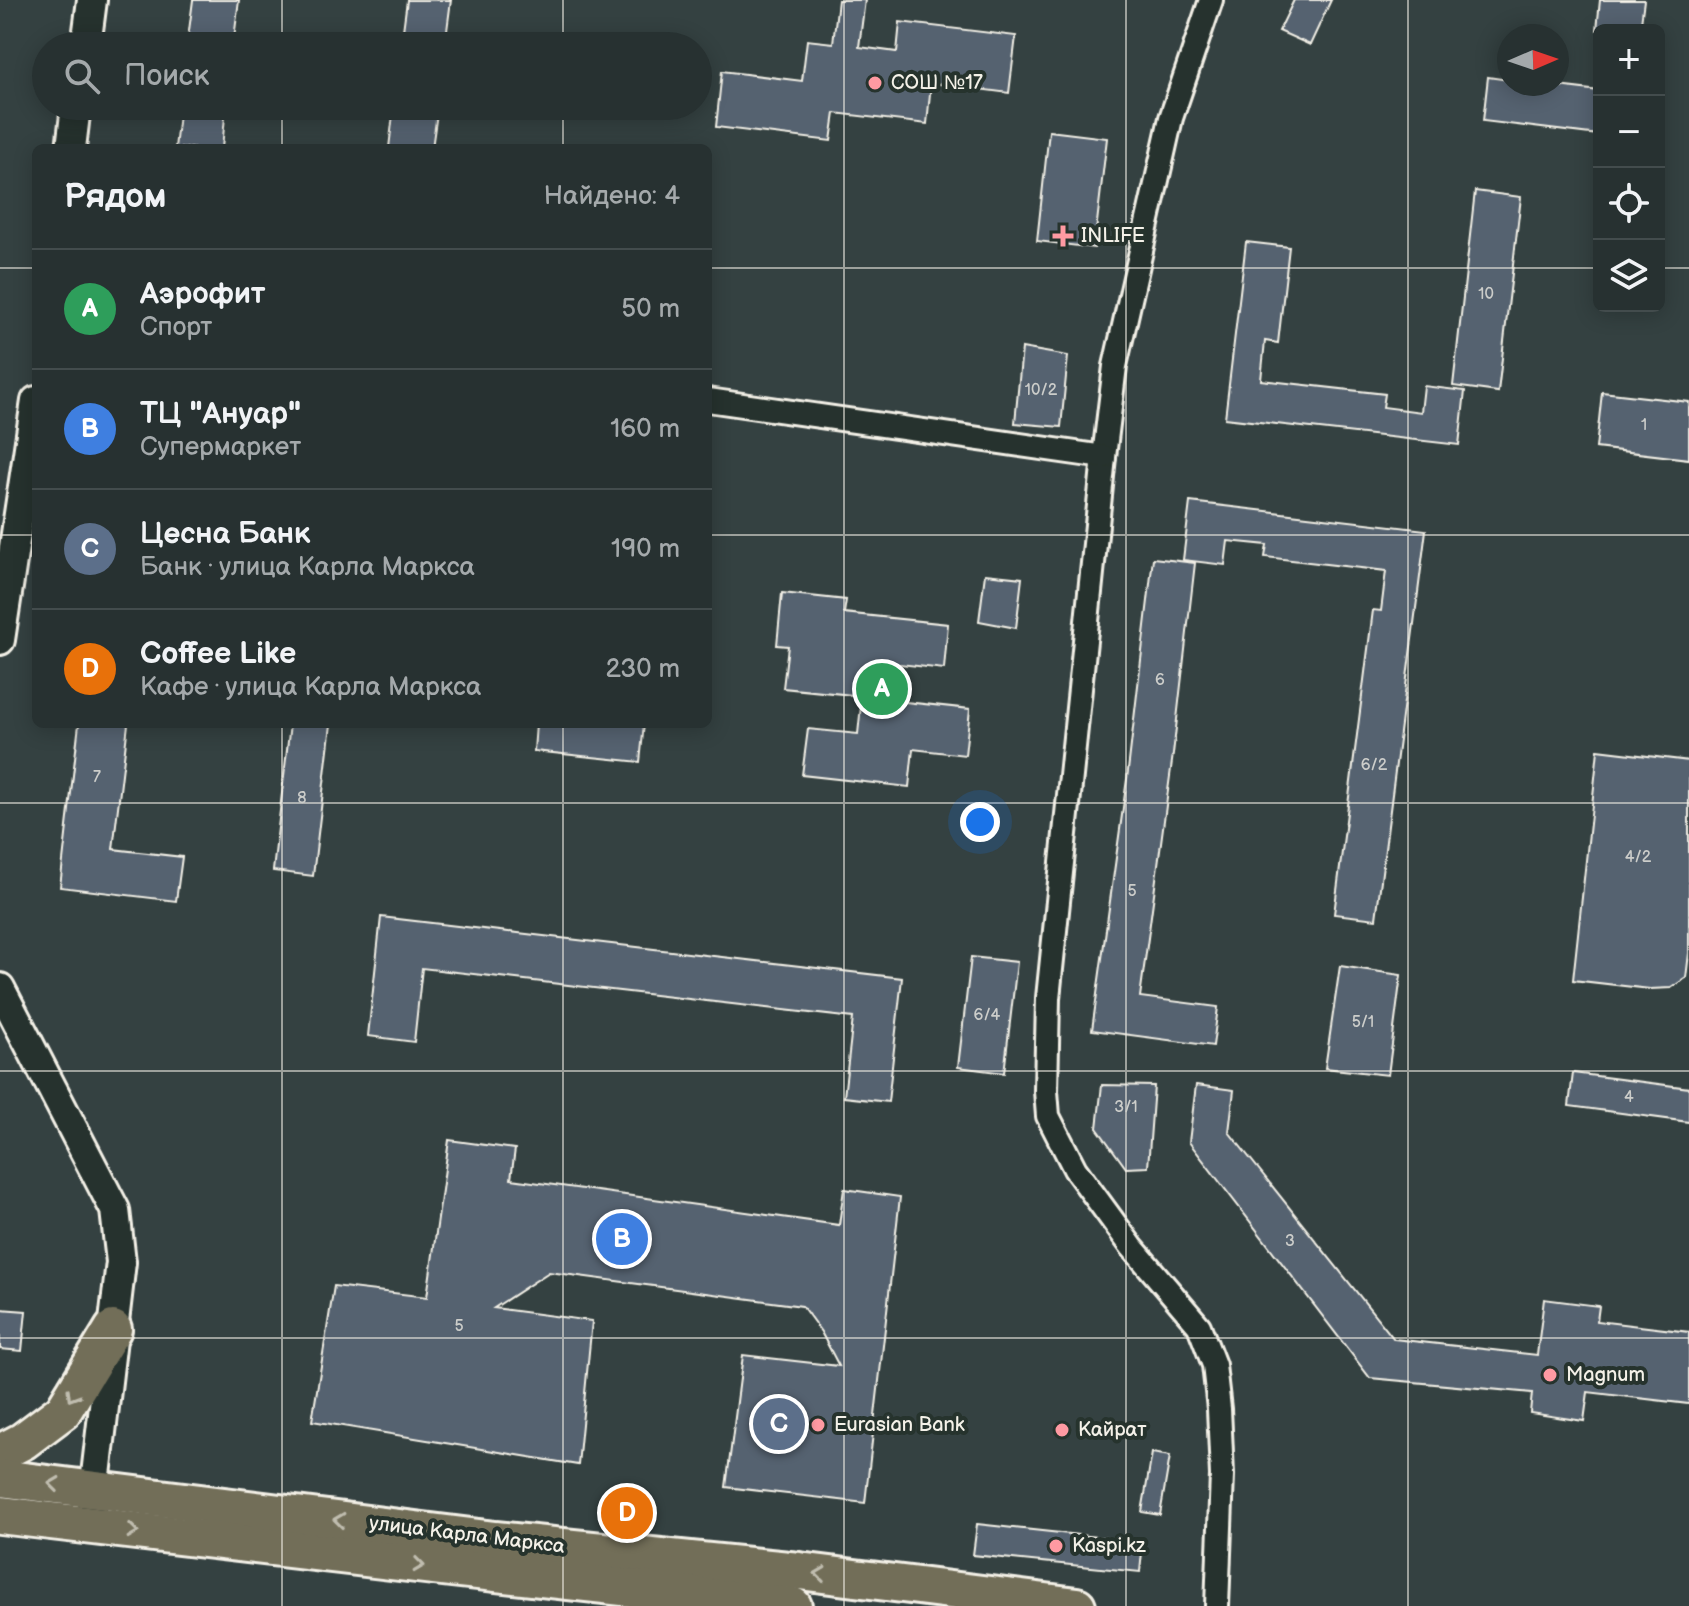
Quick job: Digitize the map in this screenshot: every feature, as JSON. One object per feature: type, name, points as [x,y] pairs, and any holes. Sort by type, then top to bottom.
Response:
[{"type":"main road","points":[[0,1453],[23,1441],[63,1411],[113,1329]]},
{"type":"main road","name":"улица Карла Маркса","points":[[0,1478],[495,1540],[799,1571],[1077,1606]]},
{"type":"main road","name":"улица Карла Маркса","points":[[0,1515],[793,1606]]},
{"type":"street","points":[[88,32],[92,0]]},
{"type":"street","points":[[1211,0],[1171,118],[1115,366],[1048,998],[1046,1091],[1048,1116],[1082,1181],[1132,1247],[1199,1326],[1214,1365],[1222,1475],[1217,1606]]},
{"type":"street","points":[[71,144],[74,120]]},
{"type":"street","points":[[712,401],[1104,457]]},
{"type":"street","points":[[0,640],[32,428]]},
{"type":"street","points":[[0,988],[115,1210],[121,1262],[90,1526]]},
{"type":"building","points":[[193,0],[239,0],[235,32],[189,32]]},
{"type":"building","points":[[407,0],[451,0],[447,32],[403,32]]},
{"type":"building","points":[[838,0],[865,0],[859,47],[897,52],[900,22],[1016,36],[1009,93],[931,83],[927,124],[835,113],[831,141],[716,127],[722,71],[802,81],[807,40],[833,43]]},
{"type":"building","points":[[1294,0],[1331,0],[1310,45],[1279,31]]},
{"type":"building","points":[[1600,0],[1644,0],[1641,24],[1598,24]]},
{"type":"building","points":[[1488,77],[1497,78],[1497,96],[1569,96],[1569,87],[1593,90],[1593,134],[1483,121]]},
{"type":"building","points":[[178,120],[225,120],[222,144],[175,144]]},
{"type":"building","points":[[392,120],[436,120],[433,144],[389,144]]},
{"type":"building","points":[[1049,131],[1107,138],[1094,248],[1037,241]]},
{"type":"building","points":[[1475,191],[1521,197],[1498,392],[1453,386]]},
{"type":"building","points":[[1246,242],[1289,247],[1278,343],[1265,341],[1261,380],[1385,394],[1383,407],[1421,412],[1424,386],[1465,391],[1459,445],[1225,418]]},
{"type":"building","points":[[1022,348],[1068,356],[1061,427],[1015,423]]},
{"type":"building","points":[[1602,392],[1689,402],[1689,459],[1596,448]]},
{"type":"building","points":[[1190,502],[1426,530],[1376,919],[1334,914],[1373,610],[1381,611],[1386,571],[1265,557],[1267,545],[1228,541],[1225,565],[1183,560]]},
{"type":"building","points":[[1153,558],[1195,563],[1140,997],[1218,1007],[1213,1046],[1092,1030],[1127,779]]},
{"type":"building","points":[[985,574],[1022,578],[1016,628],[979,621]]},
{"type":"building","points":[[782,593],[846,600],[844,613],[948,624],[944,669],[891,663],[887,700],[970,709],[965,755],[913,749],[909,787],[802,775],[808,729],[858,734],[862,696],[783,688],[788,646],[777,645]]},
{"type":"building","points":[[79,728],[128,728],[113,849],[182,857],[176,901],[60,887]]},
{"type":"building","points":[[290,728],[331,728],[313,876],[273,871]]},
{"type":"building","points":[[536,728],[644,728],[640,762],[534,751]]},
{"type":"building","points":[[1598,750],[1689,761],[1689,953],[1686,978],[1671,988],[1650,989],[1573,980]]},
{"type":"building","points":[[381,917],[902,978],[888,1102],[844,1097],[853,1018],[422,968],[414,1042],[368,1036]]},
{"type":"building","points":[[971,957],[1017,962],[1004,1073],[958,1067]]},
{"type":"building","points":[[1340,966],[1401,975],[1388,1075],[1325,1068]]},
{"type":"building","points":[[1573,1073],[1689,1088],[1689,1122],[1569,1106]]},
{"type":"building","points":[[1102,1085],[1154,1086],[1148,1167],[1126,1168],[1097,1128]]},
{"type":"building","points":[[1196,1085],[1234,1090],[1229,1132],[1394,1339],[1537,1355],[1544,1299],[1599,1306],[1597,1321],[1689,1332],[1689,1404],[1588,1392],[1584,1421],[1530,1413],[1532,1393],[1370,1378],[1189,1142]]},
{"type":"building","points":[[449,1140],[515,1149],[511,1179],[839,1225],[844,1189],[900,1197],[865,1503],[726,1487],[743,1355],[839,1366],[821,1332],[802,1306],[549,1272],[494,1308],[592,1321],[578,1465],[312,1421],[334,1286],[427,1297]]},
{"type":"building","points":[[0,1309],[26,1311],[22,1351],[0,1349]]},
{"type":"building","points":[[1152,1453],[1170,1456],[1160,1515],[1142,1512]]},
{"type":"building","points":[[977,1524],[1143,1542],[1140,1572],[973,1555]]},
{"type":"place","name":"СОШ №17","points":[[875,83]]},
{"type":"place","name":"INLIFE","points":[[1063,236]]},
{"type":"place","name":"Аэрофит","points":[[882,689]]},
{"type":"place","name":"ТЦ \"Ануар\"","points":[[622,1239]]},
{"type":"place","name":"Magnum","points":[[1550,1375]]},
{"type":"place","name":"Цесна Банк","points":[[779,1424]]},
{"type":"place","name":"Eurasian Bank","points":[[818,1425]]},
{"type":"place","name":"Кайрат","points":[[1062,1430]]},
{"type":"place","name":"Coffee Like","points":[[627,1513]]},
{"type":"place","name":"Kaspi.kz","points":[[1056,1546]]}]
